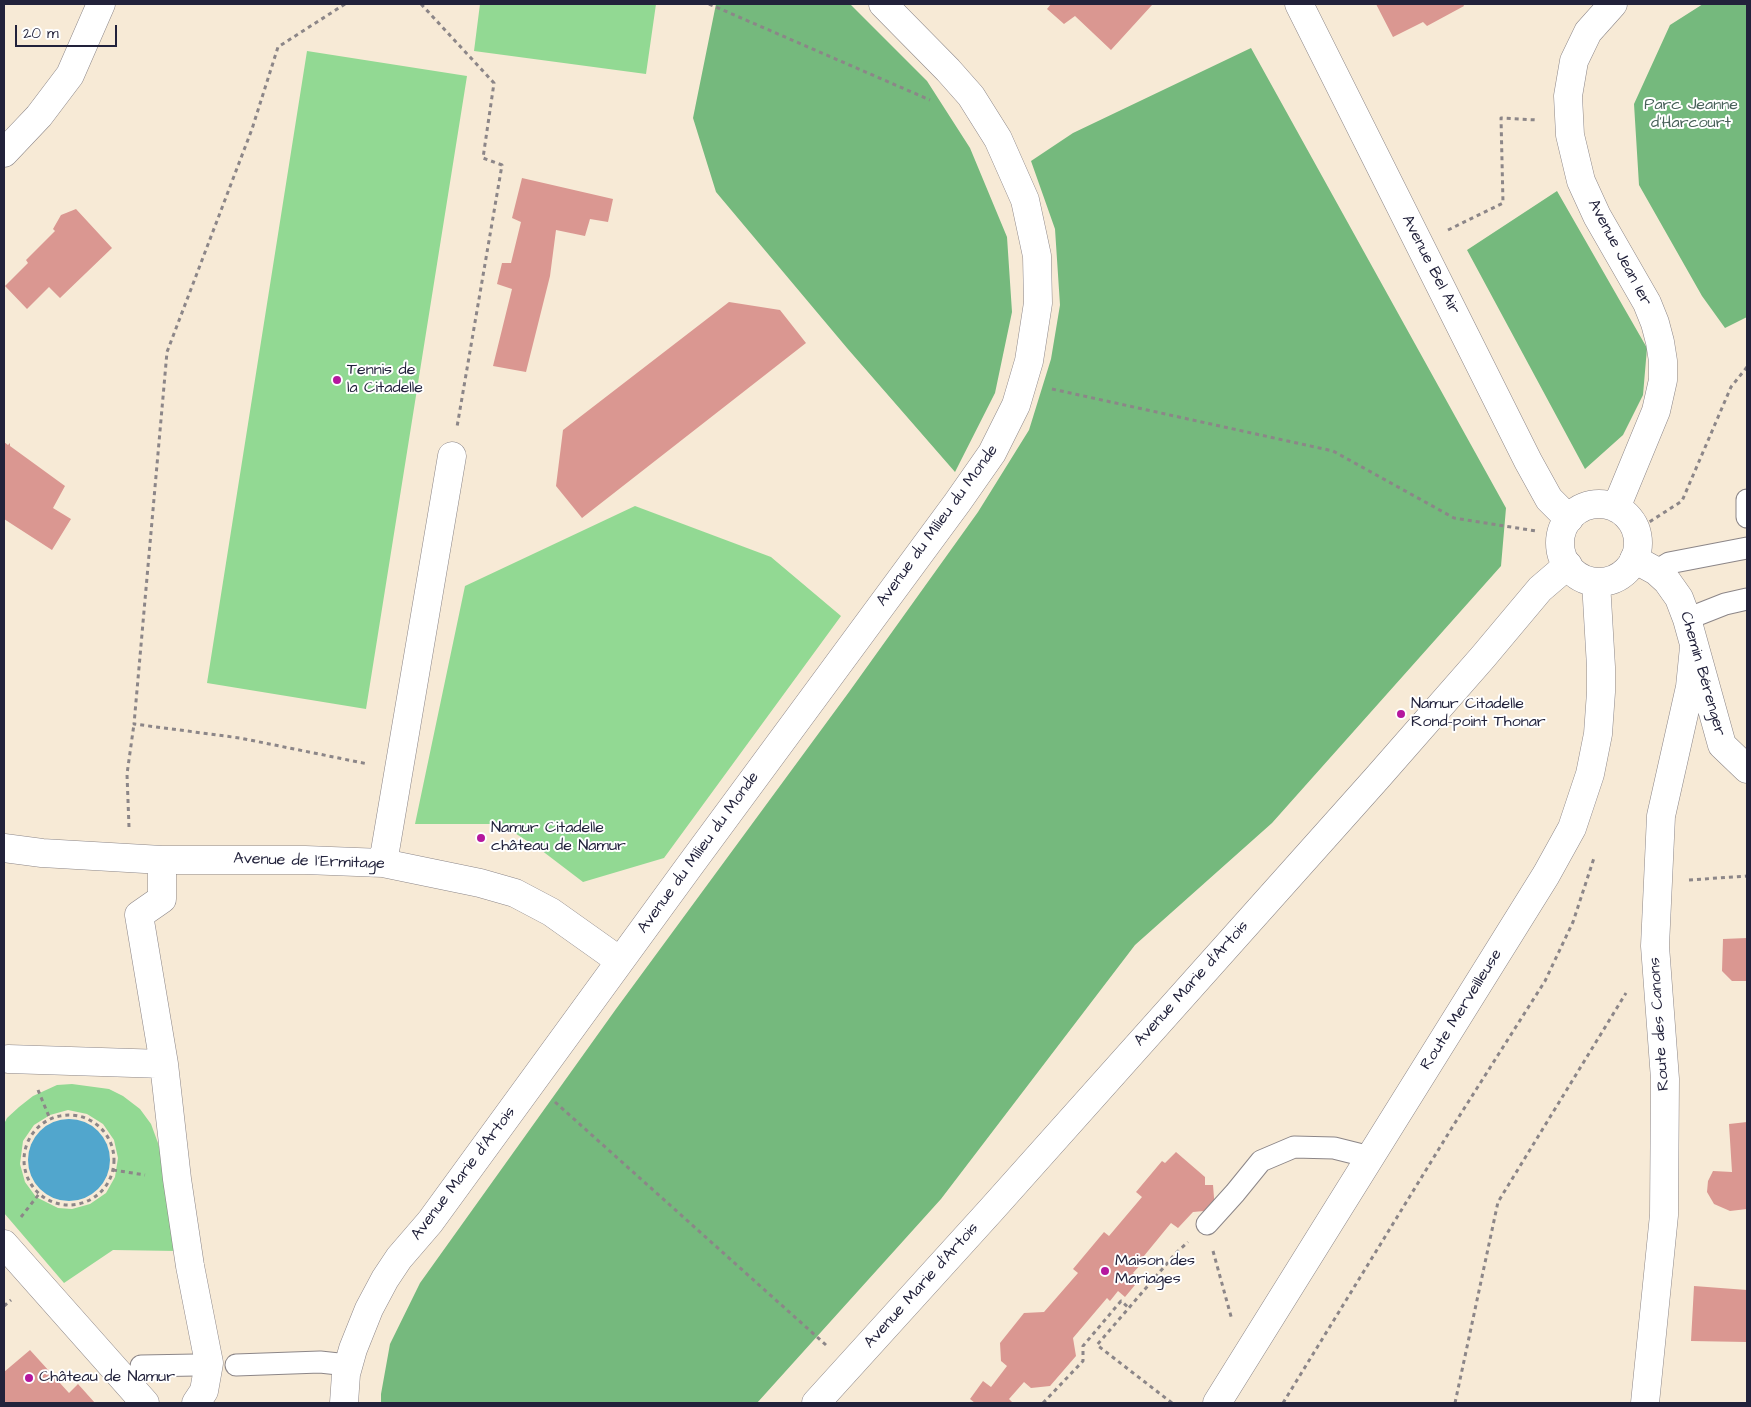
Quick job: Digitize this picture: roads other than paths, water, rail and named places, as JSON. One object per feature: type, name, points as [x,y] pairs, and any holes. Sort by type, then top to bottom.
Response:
[{"type":"street","points":[[4,153],[39,116],[70,75],[100,4]]},
{"type":"street","name":"Avenue du Milieu du Monde","points":[[620,962],[981,470],[1001,438],[1024,383],[1036,319],[1038,275],[1031,227],[1021,189],[998,139],[971,96],[883,4]]},
{"type":"street","name":"Avenue Bel Air","points":[[1299,4],[1528,462],[1565,528]]},
{"type":"street","name":"Avenue Jean Ier","points":[[1598,10],[1574,61],[1570,79],[1568,117],[1573,152],[1581,182],[1597,216],[1647,304],[1658,333],[1663,361],[1663,380],[1656,411],[1616,508]]},
{"type":"street","points":[[383,863],[452,456]]},
{"type":"street","points":[[1594,505],[1607,505],[1616,508],[1630,519],[1636,531],[1645,565],[1628,569],[1618,577],[1605,582],[1596,582],[1579,576],[1568,565],[1561,549],[1565,528],[1581,509],[1594,505]]},
{"type":"street","name":"Avenue Marie d'Artois","points":[[816,1403],[1377,778],[1483,658],[1540,589],[1568,565]]},
{"type":"street","name":"Chemin Bérenger","points":[[1645,565],[1674,590],[1683,607],[1722,745],[1747,769]]},
{"type":"street","name":"Route Merveilleuse","points":[[1217,1403],[1546,875],[1578,815],[1590,774],[1600,715],[1601,667],[1596,582]]},
{"type":"street","name":"Route des Canons","points":[[1645,1403],[1664,1215],[1665,1079],[1655,946],[1662,816],[1690,687],[1694,648]]},
{"type":"street","name":"Avenue de l'Ermitage","points":[[4,848],[42,853],[162,860],[383,863],[480,883],[515,893],[551,912],[620,962]]},
{"type":"street","points":[[162,860],[162,899],[139,915],[164,1064],[177,1179],[189,1257],[209,1363],[204,1391],[196,1403]]},
{"type":"street","name":"Avenue Marie d'Artois","points":[[344,1403],[348,1365],[352,1349],[369,1309],[385,1279],[430,1222],[620,962]]},
{"type":"street","points":[[5,1058],[164,1064]]},
{"type":"street","points":[[4,1244],[145,1403]]},
{"type":"lane","points":[[1747,500],[1747,517]]},
{"type":"lane","points":[[1645,565],[1669,563],[1747,548]]},
{"type":"lane","points":[[1687,619],[1725,604],[1747,599]]},
{"type":"lane","points":[[1207,1224],[1261,1161],[1294,1148],[1334,1148],[1370,1157]]},
{"type":"lane","points":[[236,1365],[320,1362],[348,1365]]},
{"type":"lane","points":[[142,1366],[196,1365]]},
{"type":"water","points":[[61,1119],[77,1119],[92,1126],[103,1137],[110,1152],[107,1176],[98,1189],[77,1201],[61,1201],[46,1194],[35,1183],[28,1168],[28,1152],[35,1137],[46,1126]]},
{"type":"place","name":"Tennis de la Citadelle","points":[[337,380]]},
{"type":"place","name":"Namur Citadelle Rond-point Thonar","points":[[1401,714]]},
{"type":"place","name":"Namur Citadelle château de Namur","points":[[481,838]]},
{"type":"place","name":"Maison des Mariages","points":[[1105,1271]]},
{"type":"place","name":"Château de Namur","points":[[29,1378]]},
{"type":"park label","name":"Parc Jeanne d'Harcourt","points":[[1691,115]]}]
